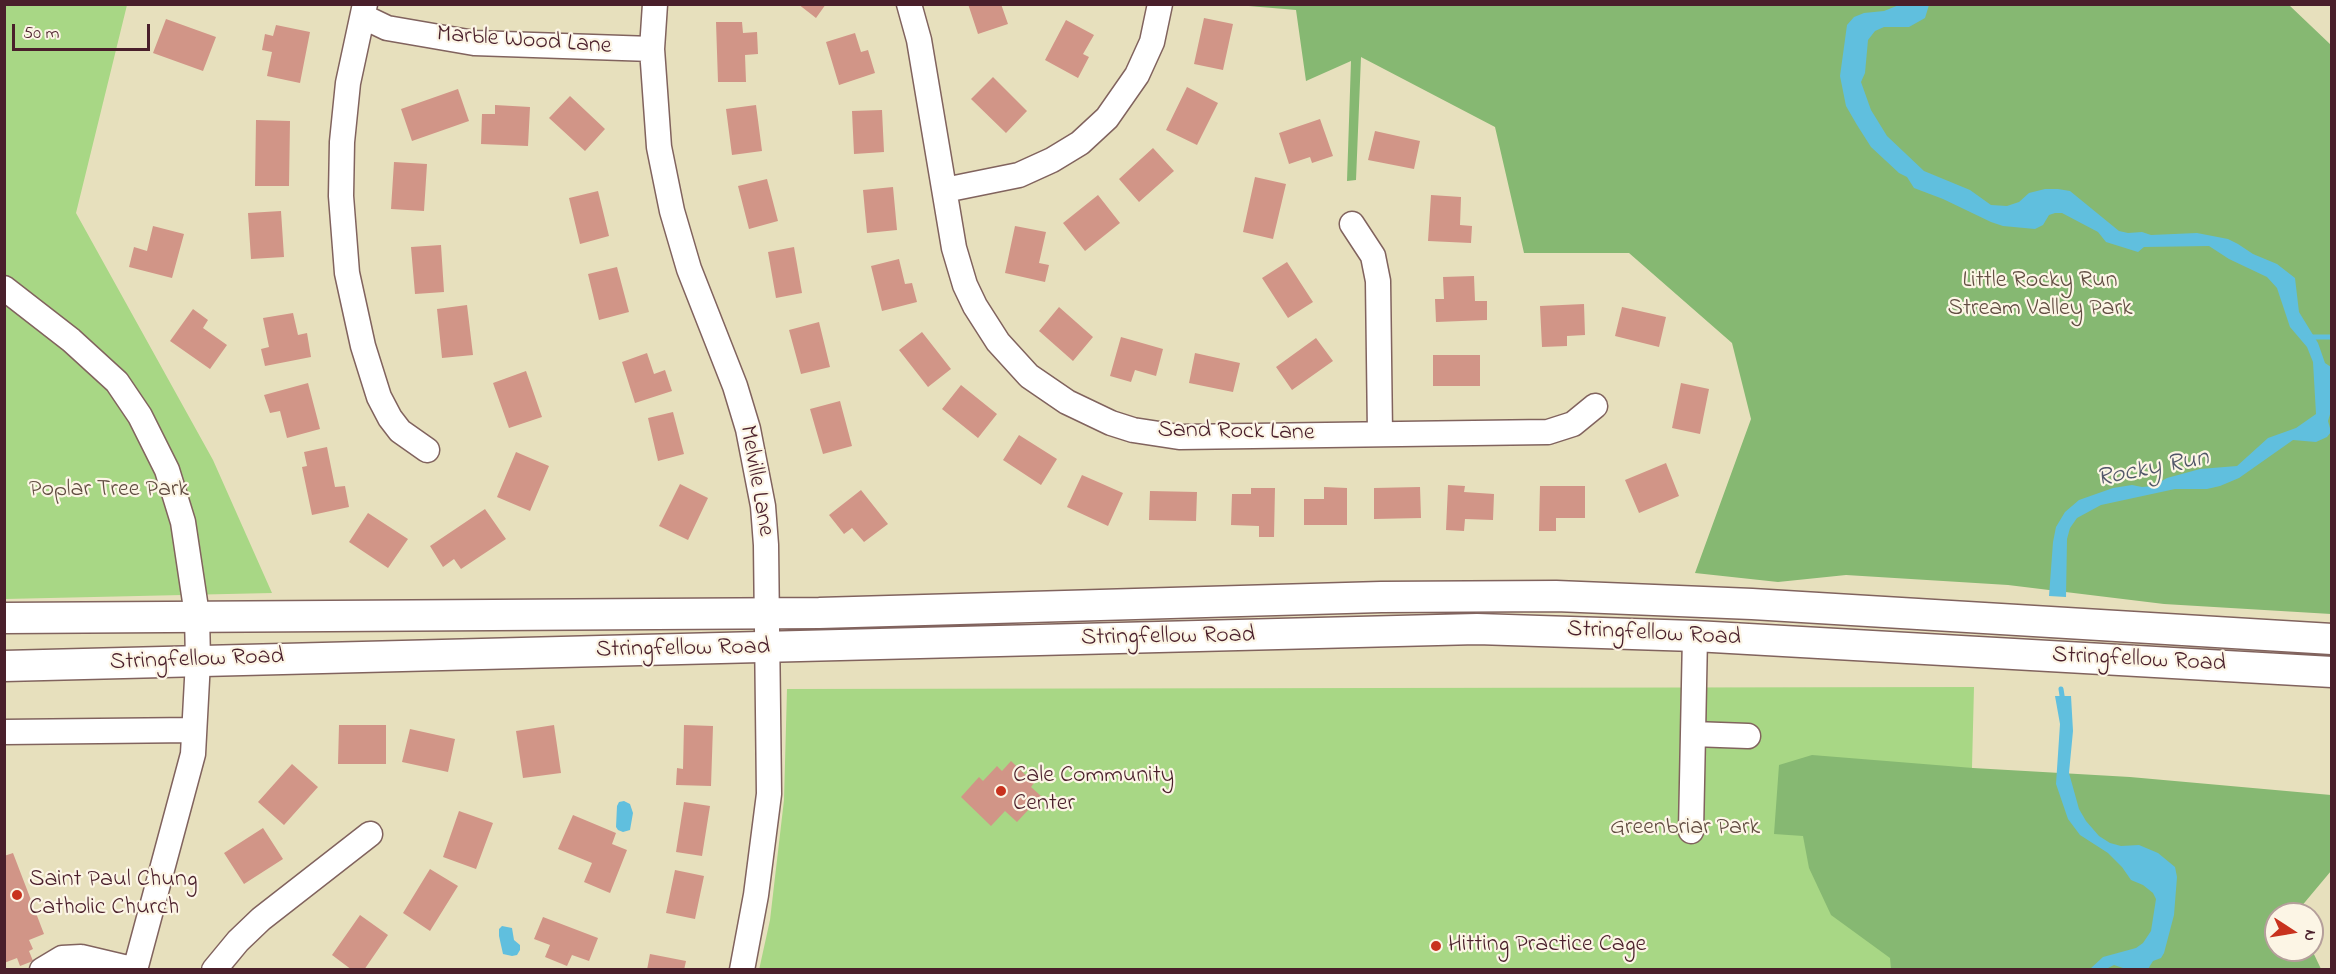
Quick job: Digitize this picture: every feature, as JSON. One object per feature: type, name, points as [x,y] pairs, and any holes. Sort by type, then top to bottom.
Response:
[{"type":"main road","name":"Stringfellow Road","points":[[4,618],[768,613],[1226,603],[1381,597],[1556,596],[1752,604],[2331,639]]},
{"type":"main road","name":"Stringfellow Road","points":[[4,666],[1477,629],[1695,636],[2331,672]]},
{"type":"street","name":"Melville Lane","points":[[655,4],[652,49],[659,147],[672,211],[689,269],[735,386],[757,467],[766,545],[769,794],[756,895],[742,969]]},
{"type":"street","name":"Sand Rock Lane","points":[[909,4],[919,40],[959,267],[975,306],[998,342],[1013,360],[1047,390],[1067,402],[1111,423],[1133,430],[1166,435],[1548,432],[1573,424],[1596,406]]},
{"type":"street","points":[[945,190],[1019,175],[1052,160],[1080,143],[1107,118],[1137,75],[1152,42],[1160,4]]},
{"type":"street","name":"Marble Wood Lane","points":[[364,11],[387,28],[474,43],[652,49]]},
{"type":"street","points":[[364,11],[350,72],[342,142],[341,196],[347,273],[363,346],[379,397],[400,431],[427,450]]},
{"type":"street","points":[[1352,224],[1373,256],[1378,281],[1380,434]]},
{"type":"street","points":[[4,288],[101,366],[117,382],[140,416],[167,470],[177,497],[187,542],[197,615],[198,661],[193,754],[135,969],[79,963],[62,958],[42,969]]},
{"type":"street","points":[[1691,831],[1695,636]]},
{"type":"street","points":[[4,732],[194,730]]},
{"type":"street","points":[[1693,734],[1748,736]]},
{"type":"street","points":[[214,969],[261,919],[370,834]]},
{"type":"green space","name":"Poplar Tree Park","points":[[4,5],[127,5],[76,213],[213,460],[272,593],[5,599]]},
{"type":"green space","name":"Little Rocky Run Stream Valley Park","points":[[1237,5],[2289,5],[2331,45],[2331,614],[2164,604],[2008,585],[1846,575],[1778,582],[1695,573],[1751,419],[1732,343],[1629,253],[1524,253],[1495,127],[1361,57],[1356,180],[1347,181],[1351,61],[1306,81],[1296,10]]},
{"type":"green space","name":"Greenbriar Park","points":[[1974,687],[1967,969],[759,970],[770,920],[784,800],[787,689]]},
{"type":"green space","points":[[1812,755],[1973,768],[2130,777],[2331,795],[2331,871],[2305,902],[2264,902],[2264,962],[2318,962],[2321,969],[1891,969],[1890,958],[1831,915],[1809,868],[1803,836],[1774,834],[1779,765]]},
{"type":"water","points":[[1899,5],[1929,5],[1925,18],[1909,27],[1884,27],[1875,31],[1868,40],[1865,73],[1861,82],[1871,110],[1887,136],[1924,171],[1970,190],[1991,205],[2007,206],[2019,202],[2029,193],[2058,189],[2070,191],[2119,231],[2142,232],[2151,235],[2197,233],[2228,239],[2253,254],[2277,264],[2295,278],[2299,312],[2318,343],[2325,363],[2331,367],[2331,411],[2328,421],[2331,432],[2327,437],[2316,442],[2293,440],[2239,478],[2220,486],[2207,489],[2175,489],[2101,505],[2077,518],[2070,528],[2067,539],[2066,597],[2049,596],[2053,542],[2056,527],[2065,512],[2079,500],[2113,488],[2132,485],[2153,486],[2167,478],[2200,469],[2237,466],[2268,438],[2296,428],[2316,414],[2313,362],[2307,347],[2290,327],[2277,288],[2267,277],[2229,259],[2209,246],[2144,247],[2138,252],[2106,242],[2098,232],[2062,213],[2049,215],[2043,225],[2035,229],[2003,226],[1914,188],[1907,177],[1899,173],[1871,147],[1846,106],[1840,76],[1847,25],[1854,17],[1864,13],[1884,11]]},
{"type":"water","points":[[2055,696],[2071,696],[2073,731],[2069,773],[2079,809],[2086,821],[2099,836],[2110,843],[2121,846],[2139,845],[2158,853],[2175,867],[2177,877],[2174,915],[2164,953],[2161,958],[2153,961],[2148,969],[2126,969],[2114,965],[2106,969],[2090,969],[2103,957],[2136,948],[2143,943],[2151,931],[2156,899],[2153,893],[2143,885],[2131,880],[2108,853],[2080,835],[2068,819],[2056,784],[2060,724]]},
{"type":"water","points":[[624,801],[630,804],[633,813],[630,830],[623,832],[616,827],[617,806],[619,802]]},
{"type":"water","points":[[502,926],[512,928],[514,940],[520,945],[517,955],[503,954],[499,936],[499,929]]},
{"type":"building","points":[[798,4],[826,4],[816,18]]},
{"type":"building","points":[[968,4],[1001,4],[1008,24],[978,34]]},
{"type":"building","points":[[1204,18],[1233,24],[1223,70],[1194,64]]},
{"type":"building","points":[[166,19],[216,37],[203,71],[153,53]]},
{"type":"building","points":[[1066,20],[1094,35],[1083,54],[1089,57],[1078,78],[1045,60]]},
{"type":"building","points":[[716,22],[742,22],[743,33],[757,32],[758,54],[745,55],[746,82],[718,82]]},
{"type":"building","points":[[276,25],[310,32],[300,83],[267,76],[272,52],[262,50],[265,34],[273,36]]},
{"type":"building","points":[[855,33],[861,52],[868,50],[875,73],[839,85],[826,42]]},
{"type":"building","points":[[993,77],[1027,111],[1006,133],[971,99]]},
{"type":"building","points":[[1187,87],[1218,103],[1197,145],[1166,130]]},
{"type":"building","points":[[458,89],[469,121],[412,141],[401,109]]},
{"type":"building","points":[[570,96],[605,129],[585,151],[549,118]]},
{"type":"building","points":[[495,105],[530,107],[528,146],[481,144],[482,114],[495,114]]},
{"type":"building","points":[[756,105],[762,151],[732,155],[726,109]]},
{"type":"building","points":[[882,110],[884,152],[854,154],[852,111]]},
{"type":"building","points":[[1320,119],[1333,156],[1312,163],[1310,157],[1289,164],[1279,133]]},
{"type":"building","points":[[256,120],[290,121],[289,186],[255,186]]},
{"type":"building","points":[[1375,131],[1420,141],[1414,169],[1368,160]]},
{"type":"building","points":[[1153,148],[1174,171],[1139,202],[1119,179]]},
{"type":"building","points":[[394,162],[427,164],[424,211],[391,209]]},
{"type":"building","points":[[1255,177],[1286,184],[1273,239],[1243,232]]},
{"type":"building","points":[[767,179],[778,221],[749,229],[738,186]]},
{"type":"building","points":[[893,187],[897,230],[867,233],[863,190]]},
{"type":"building","points":[[598,191],[609,236],[580,244],[569,198]]},
{"type":"building","points":[[1098,195],[1120,223],[1085,251],[1063,223]]},
{"type":"building","points":[[1431,195],[1461,197],[1460,225],[1472,226],[1471,243],[1428,241]]},
{"type":"building","points":[[281,211],[284,257],[251,259],[248,213]]},
{"type":"building","points":[[153,226],[184,234],[172,278],[129,267],[134,247],[147,251]]},
{"type":"building","points":[[1015,226],[1046,232],[1039,263],[1049,265],[1045,282],[1005,273]]},
{"type":"building","points":[[441,245],[444,292],[415,294],[411,247]]},
{"type":"building","points":[[794,247],[802,293],[776,298],[768,252]]},
{"type":"building","points":[[899,259],[905,284],[912,283],[917,302],[882,311],[871,266]]},
{"type":"building","points":[[1287,262],[1313,302],[1288,318],[1262,278]]},
{"type":"building","points":[[617,267],[629,312],[599,320],[588,274]]},
{"type":"building","points":[[1474,276],[1475,301],[1487,301],[1487,320],[1436,322],[1435,299],[1444,299],[1443,277]]},
{"type":"building","points":[[1584,304],[1585,335],[1567,336],[1567,346],[1542,347],[1540,306]]},
{"type":"building","points":[[467,305],[473,355],[442,358],[437,309]]},
{"type":"building","points":[[1059,307],[1093,337],[1073,361],[1039,331]]},
{"type":"building","points":[[1622,307],[1666,317],[1659,347],[1615,336]]},
{"type":"building","points":[[193,309],[208,320],[203,328],[227,345],[210,369],[170,341]]},
{"type":"building","points":[[293,313],[298,335],[307,333],[311,357],[265,366],[261,349],[269,347],[263,318]]},
{"type":"building","points":[[819,322],[830,367],[801,374],[789,330]]},
{"type":"building","points":[[922,332],[951,369],[928,387],[899,350]]},
{"type":"building","points":[[1121,337],[1163,349],[1156,376],[1135,370],[1131,382],[1110,376]]},
{"type":"building","points":[[1316,338],[1333,361],[1292,390],[1276,367]]},
{"type":"building","points":[[647,353],[654,374],[665,370],[672,391],[635,403],[622,362]]},
{"type":"building","points":[[1195,353],[1240,363],[1233,392],[1189,383]]},
{"type":"building","points":[[1433,355],[1480,355],[1480,386],[1433,386]]},
{"type":"building","points":[[526,371],[542,417],[509,428],[493,383]]},
{"type":"building","points":[[308,383],[320,429],[287,438],[280,411],[270,413],[264,395]]},
{"type":"building","points":[[1681,383],[1709,389],[1700,434],[1672,428]]},
{"type":"building","points":[[961,385],[997,414],[978,438],[942,409]]},
{"type":"building","points":[[840,401],[852,446],[823,454],[810,409]]},
{"type":"building","points":[[673,412],[684,454],[658,461],[648,418]]},
{"type":"building","points":[[1019,435],[1057,459],[1041,485],[1003,460]]},
{"type":"building","points":[[327,447],[335,487],[345,486],[349,507],[312,515],[302,467],[307,466],[304,452]]},
{"type":"building","points":[[516,452],[549,466],[530,511],[497,497]]},
{"type":"building","points":[[1666,463],[1679,496],[1639,513],[1625,480]]},
{"type":"building","points":[[1082,475],[1123,493],[1108,526],[1067,507]]},
{"type":"building","points":[[680,484],[708,498],[688,540],[659,526]]},
{"type":"building","points":[[1448,485],[1465,486],[1464,492],[1494,494],[1493,520],[1465,519],[1464,531],[1446,530]]},
{"type":"building","points":[[1540,486],[1585,486],[1585,518],[1556,518],[1556,531],[1539,531]]},
{"type":"building","points":[[1324,487],[1347,488],[1347,525],[1304,525],[1304,499],[1324,499]]},
{"type":"building","points":[[1420,487],[1421,518],[1374,519],[1374,488]]},
{"type":"building","points":[[1251,488],[1275,488],[1274,537],[1259,537],[1259,526],[1231,525],[1232,494],[1251,494]]},
{"type":"building","points":[[861,490],[888,524],[864,542],[852,528],[844,534],[829,515]]},
{"type":"building","points":[[1150,491],[1197,492],[1196,521],[1149,520]]},
{"type":"building","points":[[485,509],[506,539],[461,569],[454,559],[443,567],[430,546]]},
{"type":"building","points":[[368,513],[408,539],[388,568],[349,542]]},
{"type":"building","points":[[339,725],[386,725],[386,764],[338,764]]},
{"type":"building","points":[[554,725],[561,773],[523,778],[516,731]]},
{"type":"building","points":[[684,725],[713,726],[711,786],[676,785],[677,768],[683,769]]},
{"type":"building","points":[[410,729],[455,739],[448,772],[402,762]]},
{"type":"building","name":"Cale Community Center","points":[[1011,761],[1034,783],[1031,787],[1041,796],[1017,822],[1005,811],[991,826],[961,797],[979,777],[983,781],[997,766],[1002,771]]},
{"type":"building","points":[[292,764],[318,787],[284,825],[258,802]]},
{"type":"building","points":[[684,802],[710,806],[702,856],[676,852]]},
{"type":"building","points":[[459,811],[493,823],[476,869],[443,857]]},
{"type":"building","points":[[573,815],[616,833],[612,844],[627,850],[610,893],[584,882],[592,863],[558,849]]},
{"type":"building","points":[[263,828],[283,859],[244,884],[224,853]]},
{"type":"building","name":"Saint Paul Chung Catholic Church","points":[[13,853],[44,934],[29,940],[33,949],[29,951],[33,961],[20,966],[17,958],[4,963],[4,856]]},
{"type":"building","points":[[430,869],[458,886],[430,931],[403,913]]},
{"type":"building","points":[[675,870],[704,876],[695,919],[666,913]]},
{"type":"building","points":[[360,915],[388,935],[364,970],[352,970],[332,955]]},
{"type":"building","points":[[543,917],[598,938],[589,961],[572,955],[567,966],[545,957],[550,945],[534,939]]},
{"type":"building","points":[[650,954],[686,961],[684,970],[647,970]]},
{"type":"waterway","points":[[2309,337],[2332,337]]},
{"type":"waterway","name":"Rocky Run","points":[[2061,689],[2063,702]]},
{"type":"place","name":"Cale Community Center","points":[[1001,791]]},
{"type":"place","name":"Saint Paul Chung Catholic Church","points":[[17,895]]},
{"type":"place","name":"Hitting Practice Cage","points":[[1436,946]]}]
